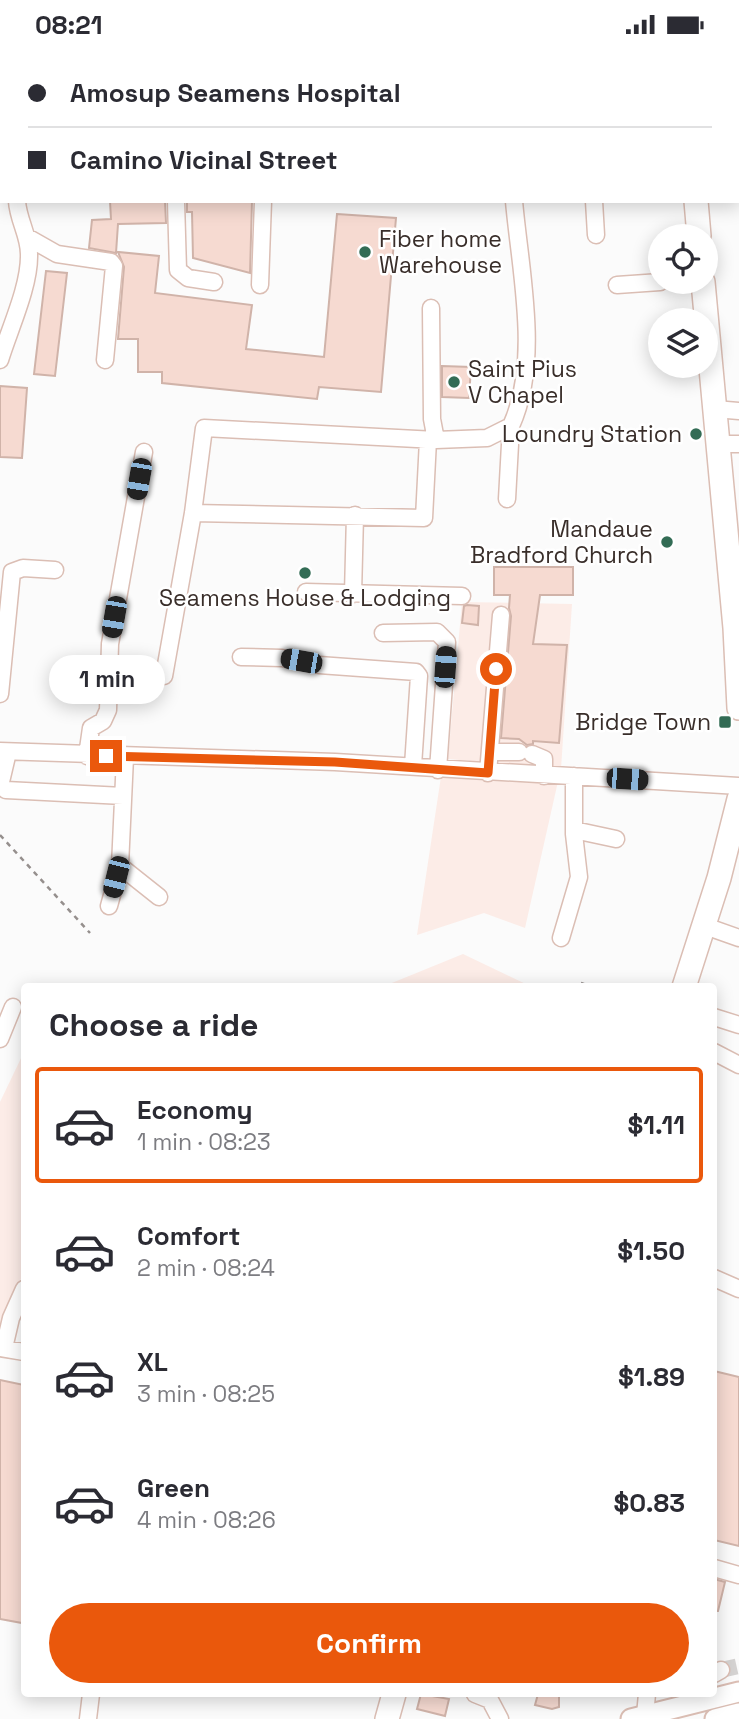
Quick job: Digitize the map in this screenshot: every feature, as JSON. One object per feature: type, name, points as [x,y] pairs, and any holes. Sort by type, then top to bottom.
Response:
[{"type":"highway","points":[[696,203],[698,224]]},
{"type":"highway","points":[[704,294],[715,409],[728,444],[739,708]]},
{"type":"highway","points":[[685,983],[736,831],[739,799]]},
{"type":"highway","points":[[387,1719],[393,1697]]},
{"type":"main road","points":[[717,1695],[739,1692]]},
{"type":"main road","points":[[638,1717],[682,1700],[705,1697]]},
{"type":"main road","points":[[715,1719],[739,1713]]},
{"type":"street","points":[[0,361],[30,256],[27,237],[18,215],[18,203]]},
{"type":"street","points":[[176,203],[178,270],[188,278],[214,282]]},
{"type":"street","points":[[260,285],[263,203]]},
{"type":"street","points":[[507,499],[511,425],[526,373],[514,203]]},
{"type":"street","points":[[594,203],[596,235]]},
{"type":"street","points":[[27,237],[57,254],[111,262],[114,266],[105,360]]},
{"type":"street","points":[[617,285],[648,283]]},
{"type":"street","points":[[194,513],[424,518],[432,440],[431,308]]},
{"type":"street","points":[[715,409],[739,411]]},
{"type":"street","points":[[164,676],[194,513],[204,428],[432,440],[487,438],[511,425]]},
{"type":"street","points":[[87,756],[91,728],[103,722],[108,710],[110,644],[144,452]]},
{"type":"street","points":[[353,594],[355,515]]},
{"type":"street","points":[[0,694],[12,572],[23,568],[55,570]]},
{"type":"street","points":[[306,592],[462,596]]},
{"type":"street","points":[[488,773],[501,615]]},
{"type":"street","points":[[383,633],[437,632],[447,642],[438,769]]},
{"type":"street","points":[[241,657],[282,658],[319,665],[416,672],[419,676],[412,767]]},
{"type":"street","points":[[490,751],[525,753],[544,759],[544,776]]},
{"type":"street","points":[[123,796],[6,790],[0,786],[4,752],[412,767],[739,786]]},
{"type":"street","points":[[109,906],[120,866],[125,757]]},
{"type":"street","points":[[561,938],[579,877],[574,830],[574,776]]},
{"type":"street","points":[[574,830],[616,839]]},
{"type":"street","points":[[120,866],[159,897]]},
{"type":"street","points":[[705,926],[739,938]]},
{"type":"street","points":[[0,1039],[13,1007]]},
{"type":"street","points":[[717,1018],[739,1025]]},
{"type":"street","points":[[717,1054],[739,1065]]},
{"type":"street","points":[[717,1279],[739,1289]]},
{"type":"street","points":[[21,1296],[2,1348],[21,1351]]},
{"type":"street","points":[[717,1569],[739,1575]]},
{"type":"street","points":[[88,1719],[91,1697]]},
{"type":"street","points":[[482,1697],[490,1700],[500,1719]]},
{"type":"street","points":[[638,1717],[646,1697]]},
{"type":"path","points":[[0,835],[90,933]]},
{"type":"shaded area","points":[[462,602],[572,604],[561,769],[448,759]]},
{"type":"shaded area","points":[[442,770],[559,777],[525,928],[484,913],[417,935]]},
{"type":"shaded area","points":[[463,954],[524,983],[392,983]]},
{"type":"shaded area","points":[[21,1058],[21,1279],[5,1315],[0,1339],[0,1102]]},
{"type":"building","points":[[110,203],[165,203],[166,223],[118,224],[116,253],[89,248],[92,220],[111,219]]},
{"type":"building","points":[[187,203],[252,203],[250,273],[193,258],[192,212],[187,212]]},
{"type":"building","points":[[337,214],[396,218],[381,392],[319,387],[317,399],[162,383],[162,372],[138,372],[138,339],[118,339],[124,267],[118,252],[159,256],[155,293],[252,305],[246,349],[324,357]]},
{"type":"building","points":[[46,271],[67,273],[55,376],[34,374]]},
{"type":"building","name":"Saint Pius V Chapel","points":[[442,366],[471,367],[469,398],[442,397]]},
{"type":"building","points":[[0,386],[27,388],[22,458],[0,457]]},
{"type":"building","points":[[494,567],[573,567],[573,595],[540,595],[533,644],[567,645],[559,743],[533,741],[533,744],[527,745],[519,739],[501,738],[511,616],[510,595],[494,595]]},
{"type":"building","points":[[464,606],[479,606],[478,625],[462,623]]},
{"type":"building","points":[[717,1372],[739,1377],[739,1546],[717,1541]]},
{"type":"building","points":[[0,1380],[21,1384],[21,1623],[0,1619]]},
{"type":"building","points":[[717,1580],[725,1582],[717,1611]]},
{"type":"building","points":[[420,1697],[449,1699],[445,1716],[417,1709]]},
{"type":"building","points":[[537,1697],[559,1697],[559,1707],[552,1709],[535,1705]]},
{"type":"tunnel","points":[[721,1670],[739,1666]]},
{"type":"place","name":"Fiber home Warehouse","points":[[365,252]]},
{"type":"place","name":"Saint Pius V Chapel","points":[[454,382]]},
{"type":"place","name":"Loundry Station","points":[[696,434]]},
{"type":"place","name":"Mandaue Bradford Church","points":[[667,542]]},
{"type":"place","name":"Seamens House & Lodging","points":[[305,573]]},
{"type":"place","name":"Bridge Town","points":[[725,722]]},
{"type":"route","points":[[106,756],[335,762],[488,773],[496,669]]}]
